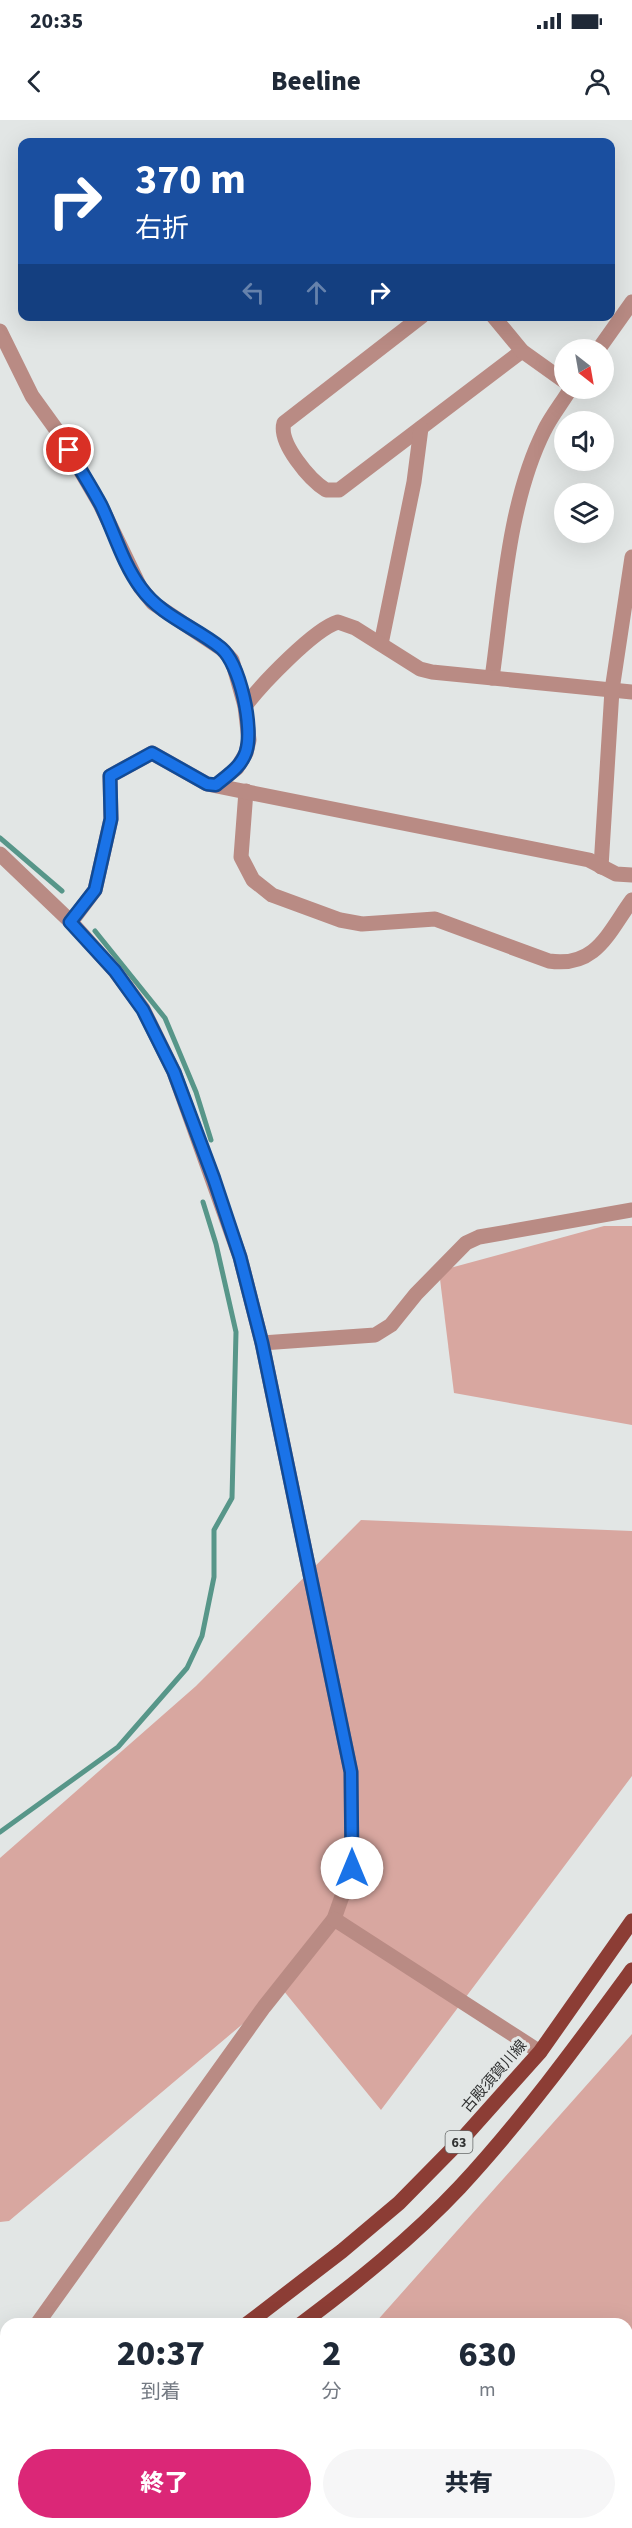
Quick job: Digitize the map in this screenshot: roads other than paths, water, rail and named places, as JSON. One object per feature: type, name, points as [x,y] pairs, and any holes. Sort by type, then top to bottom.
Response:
[{"type":"main road","name":"古殿須賀川線","points":[[255,2318],[342,2252],[399,2202],[464,2137],[540,2052],[632,1921]]},
{"type":"main road","name":"63","points":[[309,2318],[380,2262],[458,2189],[534,2102],[632,1970]]},
{"type":"street","points":[[606,339],[632,302]]},
{"type":"street","points":[[416,321],[284,423],[282,429],[284,437],[300,464],[326,490],[339,490],[522,351]]},
{"type":"street","points":[[497,321],[522,351],[554,374]]},
{"type":"street","points":[[0,331],[32,396],[58,432],[100,504],[140,587],[153,603],[222,648],[231,660],[245,706],[249,741],[246,753],[237,768],[216,785]]},
{"type":"street","points":[[492,678],[508,558],[520,495],[544,431],[564,399]]},
{"type":"street","points":[[381,644],[414,482],[421,428]]},
{"type":"street","points":[[601,867],[612,690],[632,557]]},
{"type":"street","points":[[245,706],[258,688],[332,624],[338,622],[355,628],[420,669],[432,672],[632,692]]},
{"type":"street","points":[[70,922],[95,890],[111,819],[110,776],[152,753],[207,784],[589,860],[616,874],[632,874]]},
{"type":"street","points":[[246,791],[241,857],[253,880],[272,895],[340,920],[362,924],[435,919],[549,961],[566,964],[579,961],[595,951],[632,900]]},
{"type":"street","points":[[0,855],[70,922],[115,971],[143,1010],[174,1072],[240,1257],[262,1343],[351,1772],[352,1868],[334,1919],[264,2007],[41,2318]]},
{"type":"street","points":[[262,1343],[375,1335],[391,1325],[416,1294],[466,1243],[479,1237],[632,1210]]},
{"type":"street","points":[[334,1919],[540,2052]]},
{"type":"waterway","points":[[0,838],[62,891]]},
{"type":"waterway","points":[[95,931],[165,1018],[196,1092],[211,1140]]},
{"type":"waterway","points":[[0,1832],[118,1747],[187,1668],[202,1636],[214,1577],[214,1530],[232,1498],[236,1332],[216,1244],[203,1202]]}]
